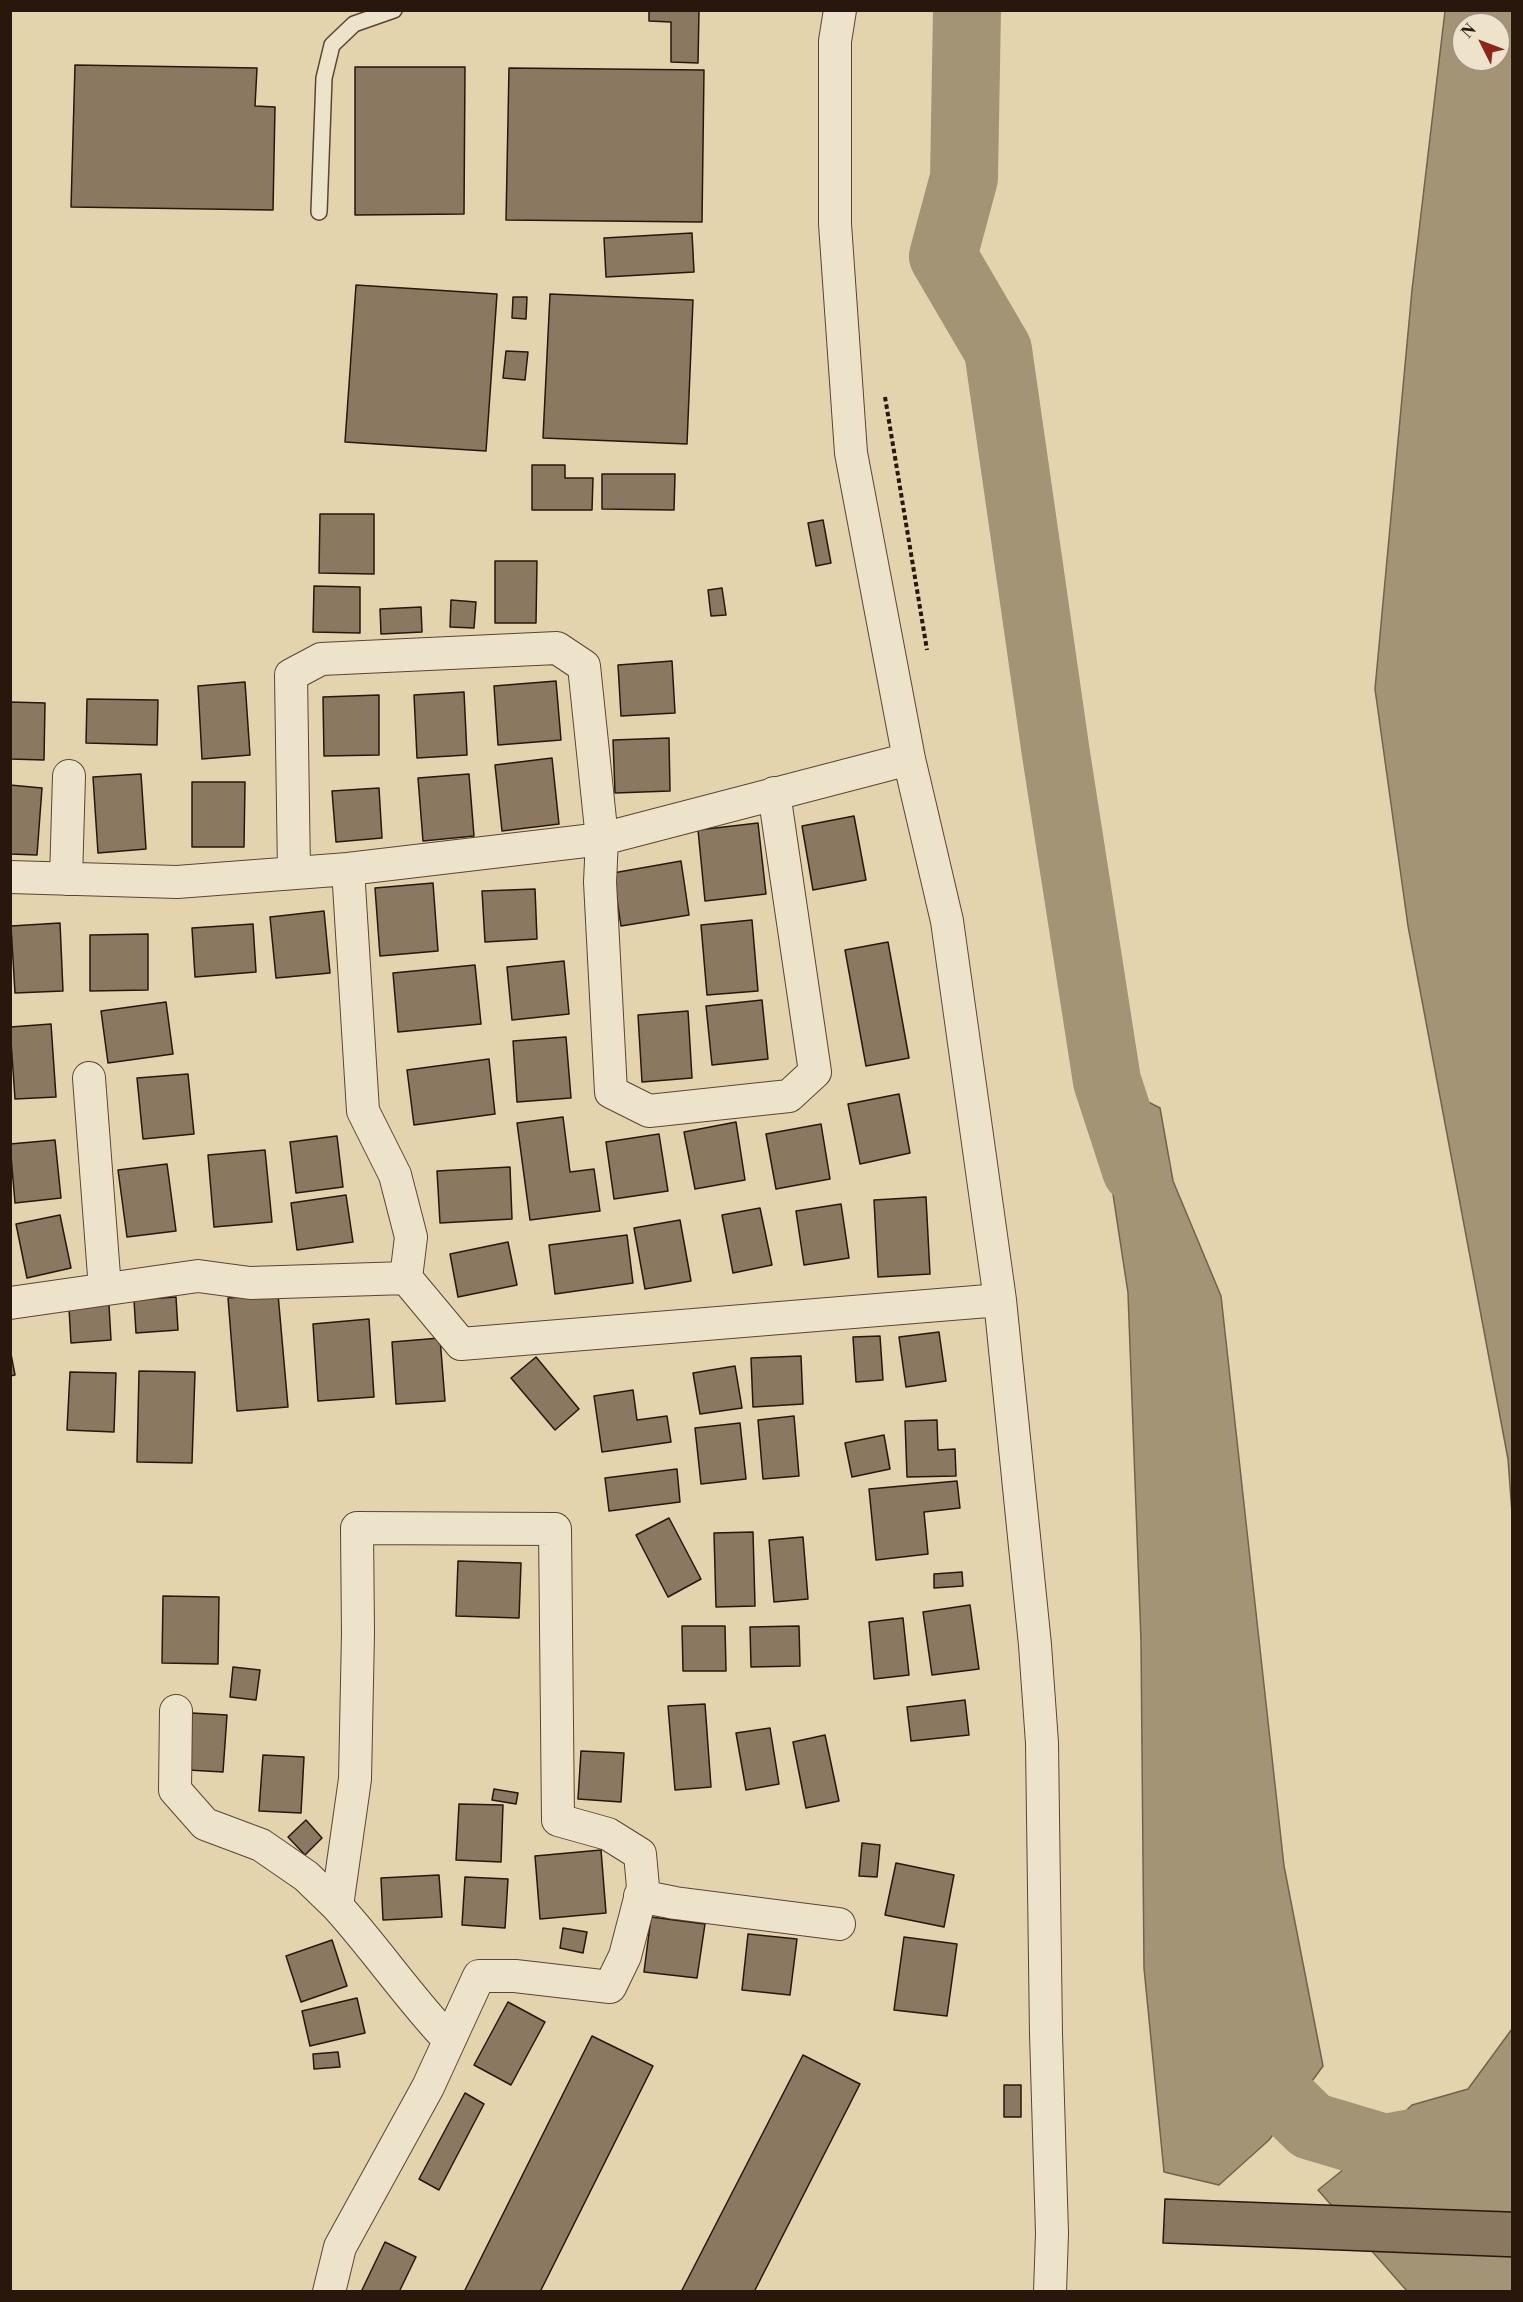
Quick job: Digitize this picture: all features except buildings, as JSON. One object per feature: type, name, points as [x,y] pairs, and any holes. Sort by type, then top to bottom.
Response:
[{"type":"street","points":[[840,10],[835,41],[834,224],[851,453],[909,759],[947,921],[1000,1300],[1035,1645],[1042,1743],[1046,2034],[1052,2233],[1050,2292]]},
{"type":"street","points":[[294,873],[291,675],[321,659],[557,648],[584,666],[602,839],[600,882],[611,1092],[649,1111],[789,1096],[815,1072],[774,792]]},
{"type":"street","points":[[10,877],[177,882],[348,869],[602,839],[774,792],[909,759]]},
{"type":"street","points":[[66,879],[69,776]]},
{"type":"street","points":[[348,869],[363,1111],[395,1175],[401,1196],[411,1237],[406,1278],[460,1344],[1000,1300]]},
{"type":"street","points":[[88,1078],[105,1289]]},
{"type":"street","points":[[10,1303],[198,1276],[250,1283],[406,1278]]},
{"type":"street","points":[[329,2292],[340,2247],[428,2087],[479,1976],[515,1976],[610,1987],[625,1956],[643,1887],[639,1854],[608,1834],[558,1820],[555,1529],[357,1528],[358,1633],[355,1779],[337,1906]]},
{"type":"street","points":[[176,1711],[175,1790],[205,1824],[261,1845],[306,1876],[361,1933],[429,2020],[449,2040]]},
{"type":"street","points":[[640,1896],[675,1903],[839,1924]]},
{"type":"lane","points":[[319,212],[324,78],[332,45],[354,24],[394,10]]},
{"type":"shaded area","points":[[1445,11],[1512,11],[1512,1513],[1508,1459],[1408,926],[1375,689],[1412,290]]},
{"type":"shaded area","points":[[1107,1081],[1160,1108],[1173,1181],[1221,1296],[1284,1866],[1323,2066],[1269,2140],[1219,2185],[1164,2172],[1144,1968],[1141,1641],[1128,1293],[1102,1122]]},
{"type":"shaded area","points":[[1512,2029],[1512,2291],[1407,2291],[1318,2190],[1349,2165],[1412,2105],[1468,2089]]},
{"type":"waterway","points":[[967,10],[964,178],[943,256],[998,350],[1056,754],[1107,1081],[1136,1170]]},
{"type":"waterway","points":[[1243,2031],[1261,2077],[1311,2126],[1385,2148],[1512,2125]]}]
